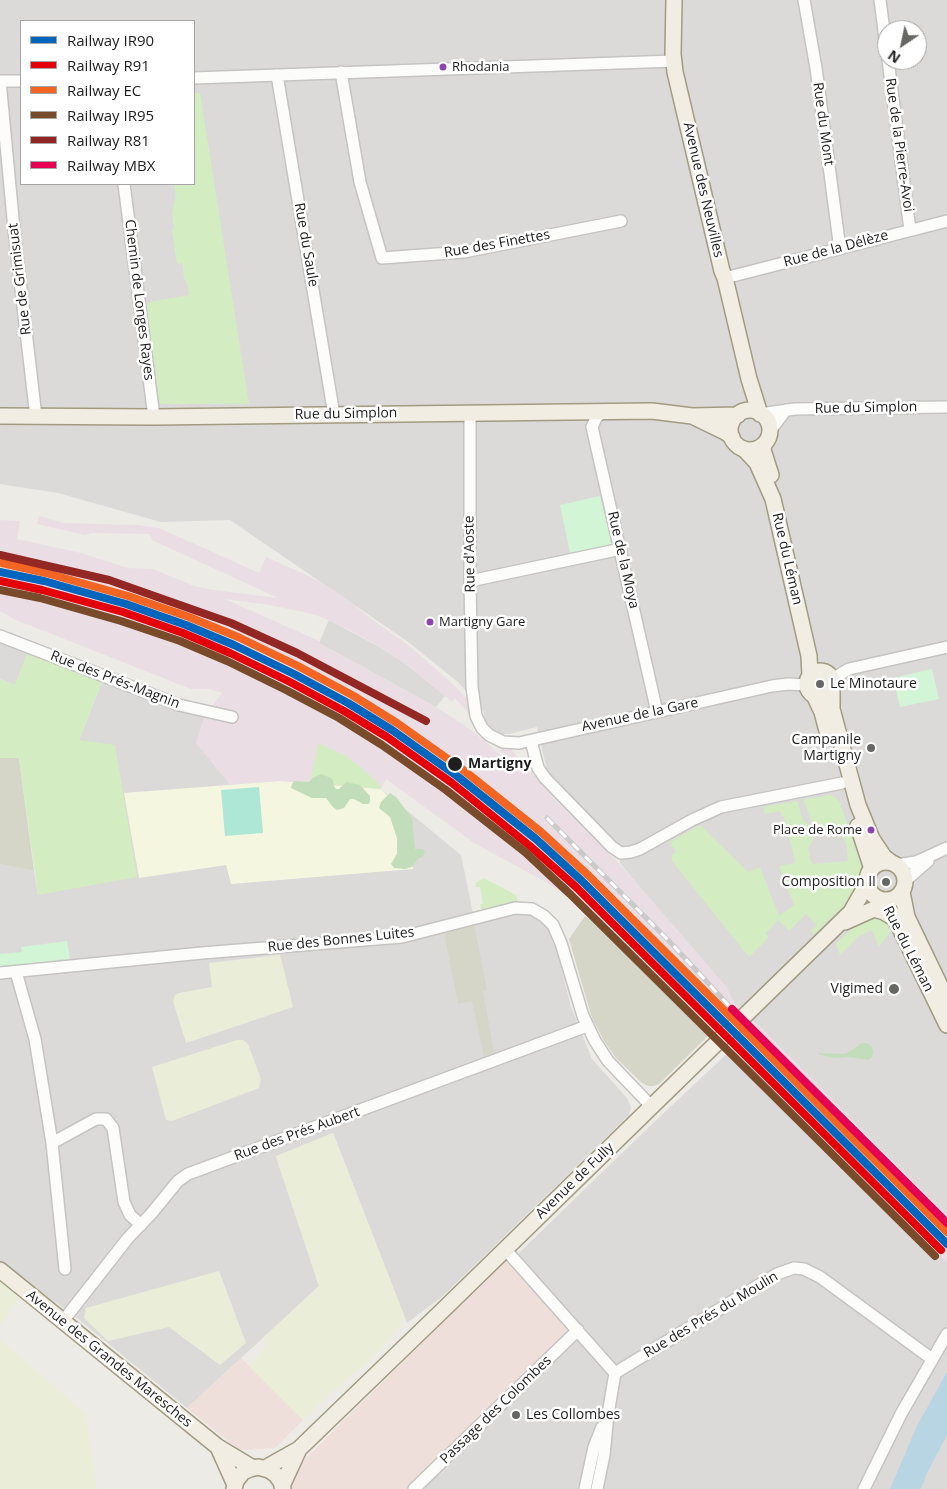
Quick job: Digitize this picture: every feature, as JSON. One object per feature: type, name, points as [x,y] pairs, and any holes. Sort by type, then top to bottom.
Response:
[{"type":"main road","name":"Avenue des Neuvilles","points":[[674,0],[674,62],[722,271],[749,379],[760,414]]},
{"type":"main road","name":"Avenue des Neuvilles","points":[[741,413],[748,394],[749,379]]},
{"type":"main road","points":[[752,411],[760,414],[767,421],[767,437],[755,449],[744,449],[737,445],[732,437],[731,425],[741,413],[752,411]]},
{"type":"main road","name":"Rue du Simplon","points":[[0,416],[154,417],[603,412],[659,412],[692,416],[741,413]]},
{"type":"main road","name":"Rue du Simplon","points":[[692,416],[732,437]]},
{"type":"main road","name":"Rue du Léman","points":[[767,437],[763,450],[784,510],[820,665],[822,712],[842,783],[871,866],[869,877]]},
{"type":"main road","name":"Rue du Léman","points":[[744,449],[757,463],[773,499],[809,656],[832,709],[858,805],[872,839],[884,857],[894,864]]},
{"type":"main road","points":[[879,864],[894,864],[903,874],[904,887],[895,898],[881,899],[871,893],[869,877],[879,864]]},
{"type":"main road","name":"Avenue de Fully","points":[[851,912],[869,877]]},
{"type":"main road","name":"Rue du Léman","points":[[904,887],[907,917],[947,1000]]},
{"type":"main road","name":"Rue du Léman","points":[[881,899],[895,918],[947,1025]]},
{"type":"main road","name":"Avenue de Fully","points":[[234,1487],[243,1472],[259,1468],[299,1449],[836,926],[851,912],[881,899]]},
{"type":"main road","points":[[836,926],[874,909],[895,918]]},
{"type":"main road","name":"Avenue des Grandes Maresches","points":[[0,1270],[218,1448],[276,1475],[282,1487]]},
{"type":"main road","name":"Avenue des Grandes Maresches","points":[[218,1448],[234,1487]]},
{"type":"main road","name":"Avenue de Fully","points":[[282,1487],[299,1449]]},
{"type":"street","name":"Rue du Mont","points":[[804,0],[817,78],[840,249]]},
{"type":"street","points":[[880,0],[883,20]]},
{"type":"street","points":[[195,78],[674,62]]},
{"type":"street","name":"Rue de la Pierre-Avoi","points":[[889,70],[910,230]]},
{"type":"street","name":"Rue des Finettes","points":[[341,72],[360,182],[382,258],[464,252],[621,221]]},
{"type":"street","name":"Rue du Saule","points":[[277,75],[334,415]]},
{"type":"street","points":[[0,81],[20,81]]},
{"type":"street","name":"Rue de Grimisuat","points":[[0,81],[14,229],[36,417]]},
{"type":"street","name":"Chemin de Longes Rayes","points":[[124,185],[154,417]]},
{"type":"street","name":"Rue de la Délèze","points":[[725,278],[947,221]]},
{"type":"street","name":"Rue du Simplon","points":[[760,414],[786,410],[831,408],[947,407]]},
{"type":"street","points":[[767,437],[786,410]]},
{"type":"street","name":"Rue de la Moya","points":[[603,412],[596,418],[592,427],[657,712]]},
{"type":"street","name":"Rue d'Aoste","points":[[470,413],[470,581],[473,702],[480,724]]},
{"type":"street","points":[[470,581],[621,549]]},
{"type":"street","name":"Rue des Prés-Magnin","points":[[0,636],[178,705],[232,717]]},
{"type":"street","name":"Avenue de la Gare","points":[[480,724],[489,735],[503,742],[531,741],[772,686],[820,682],[849,669],[947,647]]},
{"type":"street","points":[[531,741],[538,768],[545,778],[612,847],[622,852],[631,852],[640,848],[687,822],[721,807],[842,783]]},
{"type":"street","points":[[894,864],[916,862],[945,848]]},
{"type":"street","points":[[904,887],[912,874],[945,848]]},
{"type":"street","name":"Rue des Bonnes Luites","points":[[0,973],[202,953],[402,937],[515,908],[532,909],[544,916],[553,925],[561,943],[586,1026],[608,1061],[652,1107]]},
{"type":"street","points":[[16,972],[35,1039],[52,1143],[65,1269]]},
{"type":"street","name":"Rue des Prés Aubert","points":[[63,1321],[128,1238],[178,1181],[188,1174],[586,1026]]},
{"type":"street","points":[[52,1143],[96,1119],[106,1119],[113,1128],[124,1202],[130,1215],[141,1225]]},
{"type":"street","points":[[505,1249],[615,1373],[604,1455],[597,1489]]},
{"type":"street","name":"Rue des Prés du Moulin","points":[[615,1373],[777,1274],[794,1268],[804,1269],[820,1277],[932,1359]]},
{"type":"street","name":"Passage des Colombes","points":[[414,1489],[578,1330]]},
{"type":"street","points":[[864,1489],[900,1414],[947,1334]]},
{"type":"street","points":[[585,1489],[594,1447],[608,1414]]},
{"type":"shaded area","points":[[0,0],[947,0],[947,1215],[733,1001],[620,863],[620,856],[548,775],[537,727],[509,734],[500,734],[493,731],[484,719],[484,711],[458,682],[407,641],[230,520],[161,522],[58,493],[0,484]]},
{"type":"shaded area","points":[[39,516],[64,523],[138,525],[159,528],[259,573],[266,557],[313,578],[336,591],[407,644],[455,686],[553,797],[629,874],[726,986],[736,1005],[718,1022],[653,962],[650,964],[620,933],[591,911],[544,881],[474,843],[386,779],[381,789],[280,781],[230,785],[196,743],[205,716],[222,693],[209,689],[191,689],[16,620],[0,611],[0,520],[20,521],[17,539],[81,553],[128,568],[153,569],[194,586],[278,598],[152,540],[150,534],[92,533],[85,535],[37,524]],"holes":[[[225,599],[270,605],[312,614],[329,620],[370,641],[407,665],[452,702],[455,698],[515,767],[470,729],[436,707],[319,643],[319,641]]]},
{"type":"shaded area","points":[[329,620],[383,649],[407,665],[445,696],[436,707],[319,643]]},
{"type":"shaded area","points":[[0,640],[29,650],[15,685],[0,679]]},
{"type":"shaded area","points":[[103,679],[205,716],[196,743],[280,781],[381,789],[461,855],[475,923],[510,914],[529,913],[543,921],[555,942],[571,1007],[592,1059],[627,1098],[631,1107],[629,1115],[443,1296],[407,1323],[333,1133],[276,1157],[319,1286],[187,1408],[77,1318],[0,1262],[0,862],[34,871],[38,895],[79,740]]},
{"type":"shaded area","points":[[0,758],[19,758],[34,871],[1,864],[0,862]]},
{"type":"shaded area","points":[[280,781],[381,789],[411,819],[413,869],[231,884],[226,865],[139,878],[124,793]]},
{"type":"shaded area","points":[[585,916],[620,943],[679,998],[678,1003],[709,1035],[659,1084],[648,1086],[642,1083],[616,1058],[604,1041],[592,1018],[569,939]]},
{"type":"shaded area","points":[[474,924],[487,990],[483,991],[494,1052],[484,1056],[472,1001],[458,1004],[445,937],[447,931]]},
{"type":"shaded area","points":[[280,955],[293,1007],[186,1043],[173,1001],[175,995],[179,993],[212,987],[209,963]]},
{"type":"shaded area","points":[[759,1025],[947,1215],[947,1262],[810,1122],[740,1043]]},
{"type":"shaded area","points":[[237,1040],[243,1040],[248,1044],[261,1079],[259,1088],[172,1121],[166,1120],[152,1067]]},
{"type":"shaded area","points":[[732,1049],[810,1122],[947,1262],[947,1489],[419,1489],[443,1472],[526,1387],[457,1313]]},
{"type":"shaded area","points":[[333,1133],[405,1318],[389,1340],[366,1364],[337,1387],[303,1420],[249,1366],[265,1348],[264,1337],[319,1286],[276,1156]]},
{"type":"shaded area","points":[[507,1259],[570,1331],[527,1387],[443,1472],[419,1489],[285,1489],[288,1476]]},
{"type":"shaded area","points":[[219,1271],[246,1343],[220,1365],[169,1327],[108,1341],[84,1318],[86,1308]]},
{"type":"shaded area","points":[[0,1279],[20,1295],[0,1327]]},
{"type":"shaded area","points":[[0,1339],[85,1413],[97,1489],[0,1489]]},
{"type":"shaded area","points":[[241,1358],[303,1420],[275,1448],[240,1450],[187,1408]]},
{"type":"green space","points":[[195,93],[200,93],[249,404],[160,404],[145,310],[149,302],[189,295],[182,263],[177,264],[172,230],[174,229],[172,213],[176,195],[174,185],[195,185]]},
{"type":"green space","points":[[600,496],[612,545],[570,553],[560,505]]},
{"type":"green space","points":[[29,650],[103,679],[79,740],[115,745],[137,877],[38,895],[19,758],[0,758],[0,679],[15,685]]},
{"type":"green space","points":[[932,669],[939,699],[900,707],[893,678]]},
{"type":"green space","points":[[318,743],[346,756],[379,784],[381,789],[310,783]]},
{"type":"green space","points":[[321,774],[333,780],[336,789],[339,789],[346,782],[360,785],[370,796],[369,804],[363,804],[350,799],[344,808],[337,810],[326,798],[312,798],[291,788],[294,781],[309,782]]},
{"type":"green space","points":[[259,787],[263,833],[225,836],[221,790]]},
{"type":"green space","points":[[390,793],[396,797],[412,818],[415,849],[423,849],[425,852],[412,867],[405,869],[394,868],[391,864],[397,854],[397,838],[390,817],[379,808],[381,802]]},
{"type":"green space","points":[[830,795],[840,802],[861,865],[862,873],[858,887],[843,906],[815,934],[810,932],[817,925],[806,914],[789,931],[778,920],[766,933],[769,937],[749,957],[672,861],[672,855],[676,852],[670,842],[700,825],[748,872],[760,867],[779,916],[794,905],[779,866],[795,863],[788,828],[785,828],[784,816],[781,816],[780,811],[765,814],[763,807],[796,801],[802,819],[809,825],[813,841],[808,848],[813,864],[848,861],[846,843],[842,837],[838,834],[820,831],[813,826],[804,802],[805,799]]},
{"type":"green space","points":[[484,878],[516,895],[518,901],[482,911],[480,905],[483,903],[480,887],[476,887],[475,883]]},
{"type":"green space","points":[[873,916],[880,918],[886,923],[891,931],[879,947],[872,930],[857,937],[840,955],[836,944],[862,919]]},
{"type":"green space","points":[[67,941],[70,958],[67,961],[63,961],[63,959],[57,960],[57,962],[0,968],[0,954],[22,952],[21,947]]},
{"type":"green space","points":[[862,1043],[867,1043],[872,1047],[872,1057],[869,1060],[847,1057],[835,1058],[817,1054],[844,1054]]},
{"type":"water","points":[[947,1372],[947,1435],[927,1473],[921,1489],[890,1489],[917,1426]]},
{"type":"pier","points":[[736,1005],[757,1027],[740,1043],[718,1022]]},
{"type":"railway","points":[[547,818],[669,941],[732,1009]]},
{"type":"rail line","name":"R81","points":[[0,555],[109,580],[231,623],[297,653],[426,721]]},
{"type":"rail line","name":"EC","points":[[2,563],[128,596],[189,617],[238,637],[352,695],[397,723],[462,769],[541,832],[588,875],[947,1232]]},
{"type":"rail line","name":"IR90","points":[[0,572],[44,581],[126,604],[186,625],[234,645],[348,703],[392,730],[457,776],[536,839],[582,881],[947,1244]]},
{"type":"rail line","name":"R91","points":[[0,581],[42,590],[123,612],[183,633],[230,653],[344,711],[387,737],[452,783],[530,846],[576,887],[941,1250]]},
{"type":"rail line","name":"IR95","points":[[0,590],[40,598],[121,621],[180,641],[227,661],[339,718],[382,745],[446,790],[525,852],[570,894],[935,1256]]},
{"type":"rail line","name":"MBX","points":[[732,1009],[947,1223]]},
{"type":"place","name":"Rhodania","points":[[443,67]]},
{"type":"place","name":"Martigny Gare","points":[[430,622]]},
{"type":"place","name":"Le Minotaure","points":[[820,684]]},
{"type":"place","name":"Campanile Martigny","points":[[871,748]]},
{"type":"place","name":"Martigny","points":[[455,764]]},
{"type":"place","name":"Place de Rome","points":[[871,830]]},
{"type":"place","name":"Composition II","points":[[886,882]]},
{"type":"place","name":"Vigimed","points":[[894,989]]},
{"type":"place","name":"Les Collombes","points":[[516,1415]]}]
